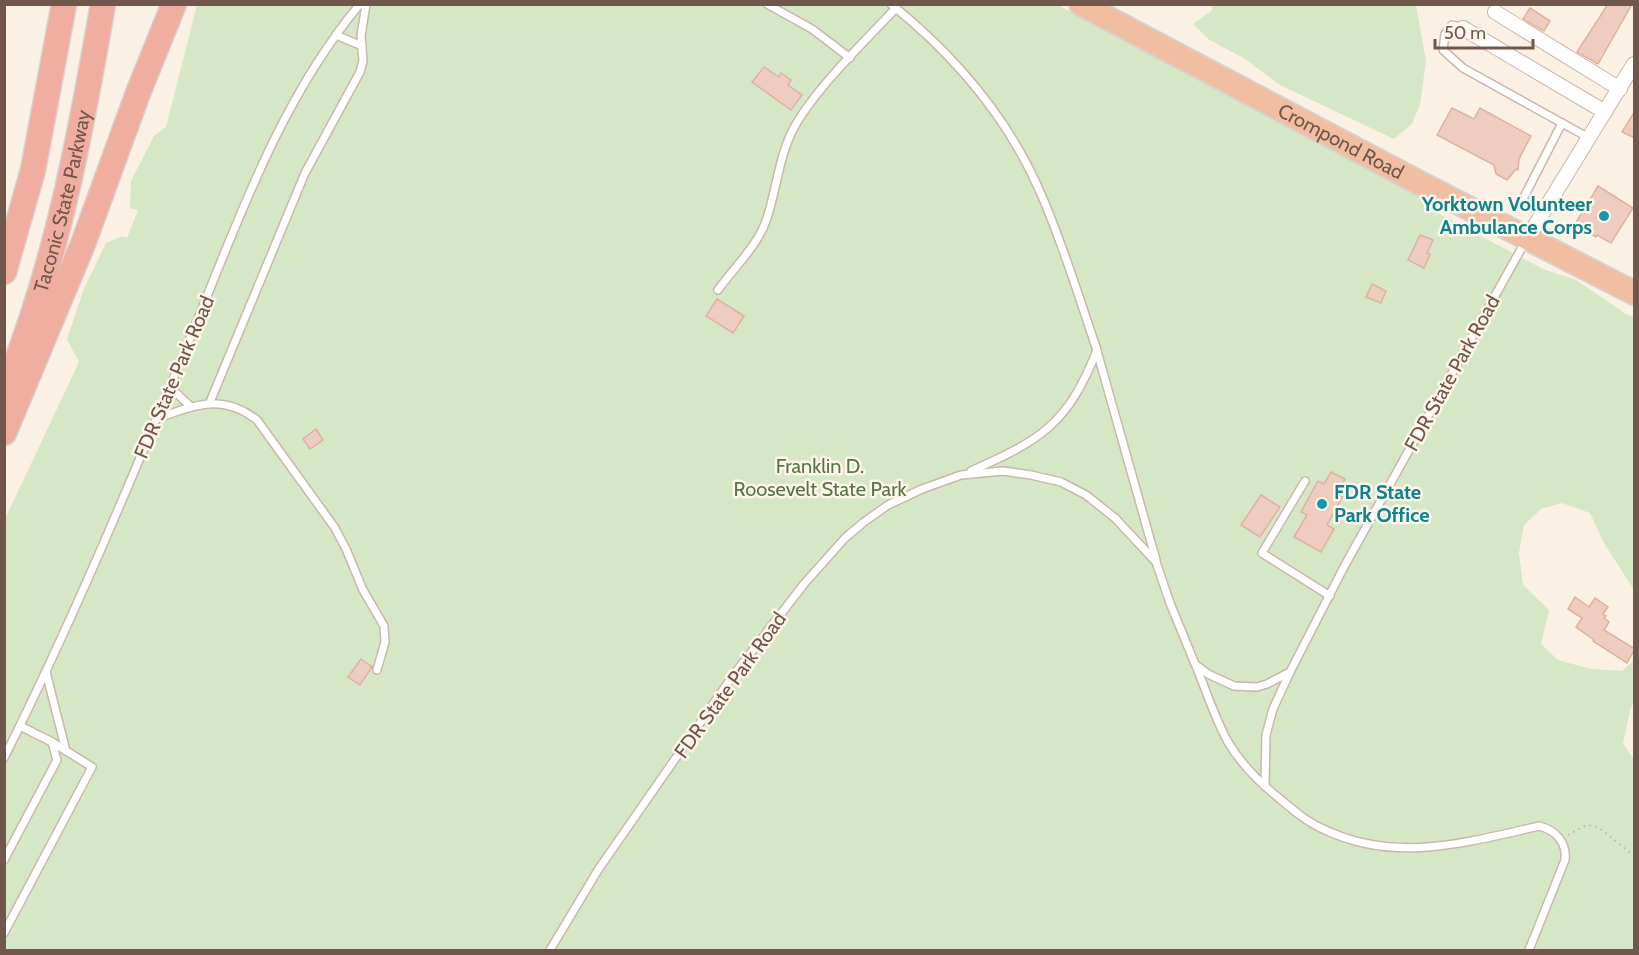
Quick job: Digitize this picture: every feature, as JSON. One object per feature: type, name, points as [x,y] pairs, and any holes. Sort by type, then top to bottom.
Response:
[{"type":"highway","name":"Taconic State Parkway","points":[[4,272],[33,170],[64,4]]},
{"type":"highway","name":"Taconic State Parkway","points":[[4,393],[38,298],[64,208],[104,4]]},
{"type":"highway","points":[[4,434],[79,253],[138,93],[174,4]]},
{"type":"highway","name":"Crompond Road","points":[[1081,4],[1419,183],[1635,293]]},
{"type":"street","points":[[1495,12],[1620,88]]},
{"type":"street","points":[[1463,28],[1605,112]]},
{"type":"street","points":[[1528,237],[1635,64]]},
{"type":"lane","name":"FDR State Park Road","points":[[4,758],[46,672],[170,387],[262,165],[304,85],[336,35],[360,4]]},
{"type":"lane","points":[[210,402],[305,173],[360,72],[363,61],[363,19],[366,4]]},
{"type":"lane","points":[[767,4],[812,30],[850,58]]},
{"type":"lane","name":"FDR State Park Road","points":[[893,6],[938,46],[970,80],[1008,132],[1041,193],[1097,350],[1156,562],[1170,603],[1228,741],[1243,763],[1265,786],[1297,813],[1319,828],[1348,840],[1392,849],[1459,844],[1539,826],[1548,828],[1560,839]]},
{"type":"lane","points":[[718,290],[759,237],[767,219],[783,155],[794,128],[828,82],[893,6]]},
{"type":"lane","points":[[1463,28],[1452,25],[1444,33],[1443,50],[1463,68],[1589,138]]},
{"type":"lane","points":[[336,35],[362,46]]},
{"type":"lane","points":[[1523,199],[1562,123]]},
{"type":"lane","name":"FDR State Park Road","points":[[1265,786],[1266,735],[1273,709],[1290,672],[1329,596],[1528,237]]},
{"type":"lane","name":"FDR State Park Road","points":[[550,951],[598,870],[732,677],[804,584],[845,538],[888,505],[1006,455],[1048,429],[1074,399],[1097,350]]},
{"type":"lane","points":[[170,387],[191,407]]},
{"type":"lane","points":[[156,419],[210,402],[233,406],[257,420],[335,528],[363,590],[384,626],[385,642],[377,670]]},
{"type":"lane","name":"FDR State Park Road","points":[[962,475],[1004,471],[1060,482],[1086,495],[1115,518],[1156,562]]},
{"type":"lane","points":[[1305,481],[1262,553],[1329,596]]},
{"type":"lane","points":[[1195,664],[1214,678],[1234,686],[1257,687],[1290,672]]},
{"type":"lane","points":[[46,672],[66,751]]},
{"type":"lane","points":[[4,933],[92,767],[52,742],[20,726]]},
{"type":"lane","points":[[4,860],[57,760],[52,742]]},
{"type":"lane","points":[[1529,951],[1562,869],[1566,853],[1560,839]]},
{"type":"path","points":[[1560,839],[1586,825],[1598,827],[1635,856]]},
{"type":"green space","name":"Franklin D. Roosevelt State Park","points":[[197,5],[1058,5],[1436,205],[1432,210],[1543,269],[1576,280],[1634,317],[1634,590],[1604,543],[1590,513],[1562,503],[1541,509],[1524,525],[1519,553],[1523,585],[1549,610],[1541,644],[1558,660],[1591,669],[1622,671],[1634,660],[1634,700],[1623,743],[1634,760],[1634,950],[5,950],[5,519],[79,362],[67,339],[83,291],[106,243],[123,236],[127,238],[138,210],[130,208],[131,181],[154,136],[166,127]]},
{"type":"green space","points":[[1213,5],[1416,5],[1426,61],[1420,104],[1412,124],[1394,139],[1280,85],[1245,59],[1208,39],[1193,24],[1211,11]]},
{"type":"building","points":[[1608,4],[1632,4],[1598,64],[1577,52]]},
{"type":"building","points":[[1530,8],[1550,21],[1544,31],[1523,19]]},
{"type":"building","points":[[764,67],[779,77],[781,73],[791,80],[788,85],[802,95],[791,110],[752,82]]},
{"type":"building","points":[[1452,108],[1474,119],[1480,108],[1531,136],[1519,159],[1518,170],[1516,169],[1507,180],[1496,174],[1494,165],[1437,135]]},
{"type":"building","points":[[1635,111],[1635,138],[1622,132]]},
{"type":"building","name":"Yorktown Volunteer Ambulance Corps","points":[[1598,186],[1633,208],[1611,243],[1575,224]]},
{"type":"building","points":[[1420,235],[1433,240],[1424,268],[1408,260]]},
{"type":"building","points":[[1372,284],[1386,291],[1381,303],[1366,297]]},
{"type":"building","points":[[717,299],[744,316],[733,333],[706,316]]},
{"type":"building","points":[[316,429],[323,440],[310,449],[303,439]]},
{"type":"building","name":"FDR State Park Office","points":[[1331,472],[1345,479],[1338,493],[1343,496],[1327,525],[1334,529],[1321,552],[1294,537],[1307,515],[1301,512],[1318,481],[1324,484]]},
{"type":"building","points":[[1261,495],[1280,507],[1260,537],[1241,525]]},
{"type":"building","points":[[1575,597],[1589,607],[1595,598],[1608,607],[1603,614],[1609,622],[1604,630],[1635,649],[1627,663],[1576,627],[1582,618],[1568,609]]},
{"type":"building","points":[[361,659],[372,667],[360,685],[348,677]]},
{"type":"place","name":"Yorktown Volunteer Ambulance Corps","points":[[1604,216]]},
{"type":"place","name":"FDR State Park Office","points":[[1322,504]]}]
